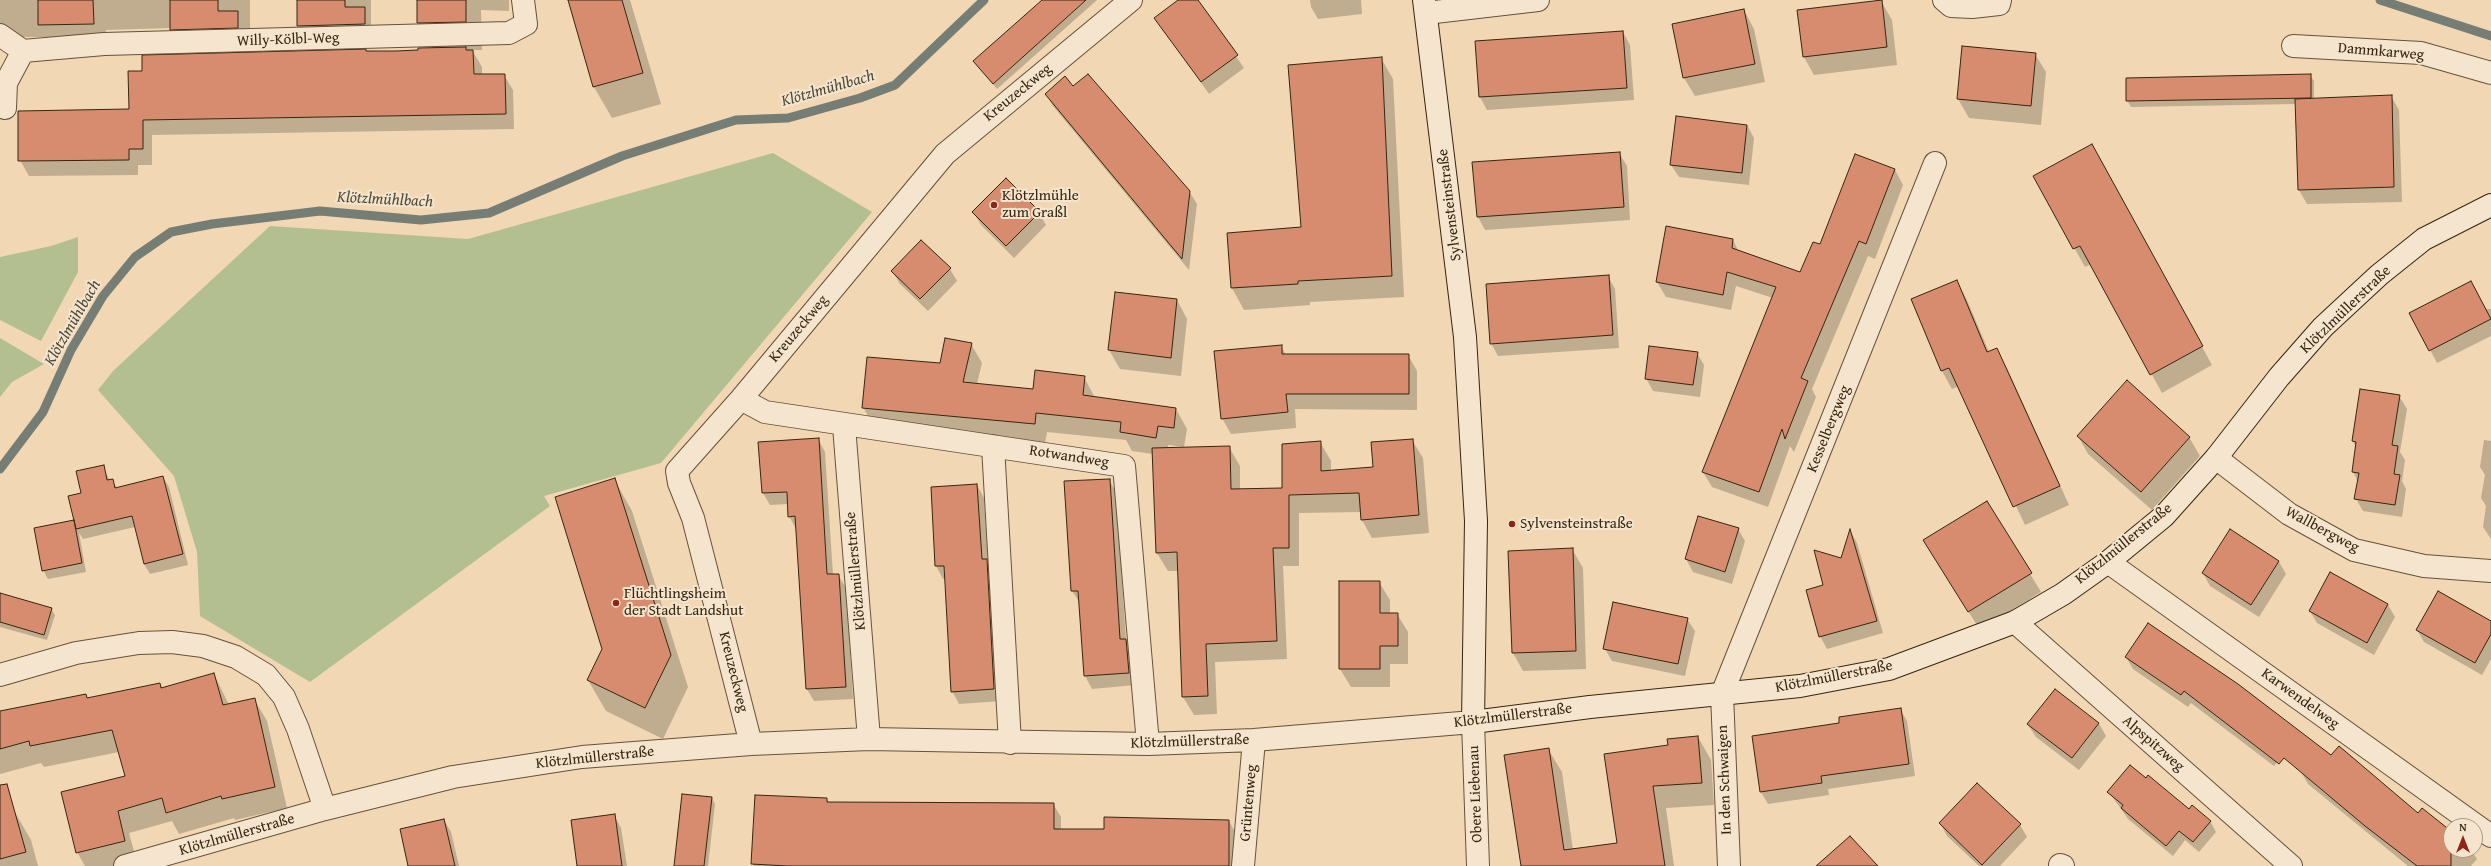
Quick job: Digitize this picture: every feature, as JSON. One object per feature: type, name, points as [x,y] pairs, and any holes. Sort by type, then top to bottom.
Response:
[{"type":"street","name":"Willy-Kölbl-Weg","points":[[23,51],[104,44],[509,33],[526,24],[523,0]]},
{"type":"street","name":"Kreuzeckweg","points":[[750,744],[693,518],[679,483],[677,471],[741,398],[945,154],[1131,0]]},
{"type":"street","points":[[1425,6],[1538,0]]},
{"type":"street","points":[[1944,0],[1951,6],[1972,7],[1999,4],[2000,0]]},
{"type":"street","name":"Sylvensteinstraße","points":[[1425,6],[1466,337],[1476,522],[1473,722]]},
{"type":"street","points":[[0,35],[23,51],[6,83],[5,108]]},
{"type":"street","name":"Dammkarweg","points":[[2293,46],[2421,53],[2491,73]]},
{"type":"street","name":"Kesselbergweg","points":[[1722,694],[1936,163]]},
{"type":"street","name":"Klötzlmüllerstraße","points":[[125,866],[325,809],[453,777],[566,759],[750,744],[869,739],[1010,743],[1148,744],[1254,740],[1473,722],[1590,707],[1800,686],[1889,669],[2015,622],[2063,594],[2108,562],[2164,516],[2216,458],[2279,377],[2318,333],[2379,275],[2424,239],[2491,205]]},
{"type":"street","name":"Rotwandweg","points":[[741,398],[765,412],[844,426],[993,446],[1124,466],[1148,744]]},
{"type":"street","name":"Klötzlmüllerstraße","points":[[844,426],[869,739]]},
{"type":"street","points":[[993,446],[1010,743]]},
{"type":"street","name":"Wallbergweg","points":[[2216,458],[2289,514],[2354,550],[2424,566],[2491,571]]},
{"type":"street","name":"Karwendelweg","points":[[2108,562],[2491,836]]},
{"type":"street","name":"Alpspitzweg","points":[[2015,622],[2292,866]]},
{"type":"street","points":[[0,675],[76,654],[139,644],[172,642],[203,646],[236,657],[266,675],[284,697],[298,729],[325,809]]},
{"type":"street","name":"In den Schwaigen","points":[[1722,694],[1729,866]]},
{"type":"street","name":"Obere Liebenau","points":[[1473,722],[1478,866]]},
{"type":"street","name":"Grüntenweg","points":[[1243,866],[1254,740]]},
{"type":"green space","points":[[773,153],[872,212],[661,463],[544,496],[550,506],[310,682],[200,616],[197,552],[174,476],[98,390],[113,371],[270,226],[468,239]]},
{"type":"green space","points":[[78,237],[78,272],[41,341],[0,320],[0,257],[51,246]]},
{"type":"green space","points":[[0,338],[44,364],[12,382],[0,397]]},
{"type":"building","points":[[38,0],[93,0],[94,24],[38,25]]},
{"type":"building","points":[[170,0],[218,0],[218,11],[238,11],[238,28],[170,30]]},
{"type":"building","points":[[297,0],[345,0],[345,7],[365,7],[365,24],[297,26]]},
{"type":"building","points":[[417,0],[466,0],[466,22],[417,23]]},
{"type":"building","points":[[568,0],[622,0],[643,73],[593,87]]},
{"type":"building","points":[[1042,0],[1086,0],[993,84],[973,61]]},
{"type":"building","points":[[1178,0],[1198,0],[1238,55],[1201,82],[1154,18]]},
{"type":"building","points":[[1882,0],[1887,47],[1803,57],[1797,10]]},
{"type":"building","points":[[1744,9],[1755,64],[1683,78],[1672,24]]},
{"type":"building","points":[[1623,31],[1627,88],[1479,97],[1475,41]]},
{"type":"building","points":[[1962,46],[2036,53],[2031,106],[1957,99]]},
{"type":"building","points":[[466,47],[466,50],[473,50],[474,74],[505,74],[506,114],[143,120],[143,149],[129,149],[129,160],[18,161],[18,111],[129,109],[128,71],[142,71],[142,55],[366,49],[366,51],[396,51],[418,50],[418,48]]},
{"type":"building","points":[[1382,57],[1392,276],[1298,281],[1298,284],[1231,288],[1227,233],[1301,227],[1288,65]]},
{"type":"building","points":[[1088,74],[1190,191],[1182,259],[1045,94],[1065,76],[1073,86]]},
{"type":"building","points":[[2311,74],[2311,98],[2126,101],[2126,78]]},
{"type":"building","points":[[2392,95],[2394,187],[2298,190],[2295,99]]},
{"type":"building","points":[[1676,116],[1747,125],[1742,173],[1670,165]]},
{"type":"building","points":[[2092,144],[2203,346],[2150,375],[2080,246],[2073,249],[2033,176]]},
{"type":"building","points":[[1620,152],[1624,207],[1477,217],[1472,162]]},
{"type":"building","points":[[1855,154],[1895,169],[1866,244],[1859,241],[1801,378],[1808,381],[1785,439],[1782,429],[1759,492],[1702,472],[1776,287],[1727,272],[1723,295],[1656,282],[1666,226],[1733,239],[1732,248],[1800,272],[1813,242],[1820,244]]},
{"type":"building","points":[[1006,178],[1040,212],[1006,246],[972,212]]},
{"type":"building","points":[[921,240],[951,268],[920,299],[891,271]]},
{"type":"building","points":[[1609,275],[1613,335],[1490,344],[1486,284]]},
{"type":"building","points":[[1957,280],[1987,352],[1997,348],[2060,486],[2013,507],[1949,368],[1941,371],[1911,299]]},
{"type":"building","points":[[2471,281],[2491,319],[2429,351],[2409,313]]},
{"type":"building","points":[[1115,292],[1177,299],[1171,358],[1108,350]]},
{"type":"building","points":[[945,338],[972,343],[963,382],[1033,389],[1035,370],[1085,376],[1083,395],[1176,408],[1174,428],[1158,426],[1156,438],[1120,432],[1121,422],[1036,413],[1035,424],[862,408],[867,357],[940,363]]},
{"type":"building","points":[[1282,345],[1282,354],[1409,354],[1409,394],[1286,394],[1288,412],[1221,419],[1214,351]]},
{"type":"building","points":[[1649,346],[1698,352],[1693,385],[1645,379]]},
{"type":"building","points":[[2127,380],[2190,437],[2141,492],[2077,436]]},
{"type":"building","points":[[2360,389],[2400,395],[2392,445],[2398,446],[2394,474],[2400,475],[2395,505],[2354,499],[2359,473],[2352,472],[2356,442],[2352,441]]},
{"type":"building","points":[[819,438],[827,574],[839,574],[846,687],[806,689],[795,516],[788,517],[787,492],[762,493],[758,442]]},
{"type":"building","points":[[1413,439],[1419,515],[1361,520],[1359,493],[1289,495],[1289,548],[1273,548],[1277,641],[1206,644],[1208,696],[1182,697],[1177,552],[1156,553],[1152,448],[1230,446],[1231,489],[1282,488],[1282,444],[1321,441],[1321,471],[1373,467],[1371,442]]},
{"type":"building","points":[[104,465],[107,480],[113,479],[115,488],[163,476],[183,554],[144,564],[132,516],[76,529],[68,496],[81,493],[76,471]]},
{"type":"building","points":[[615,478],[671,655],[645,708],[587,680],[602,649],[555,497]]},
{"type":"building","points":[[1110,479],[1120,639],[1126,639],[1129,673],[1084,676],[1078,591],[1071,591],[1064,481]]},
{"type":"building","points":[[977,484],[982,559],[987,559],[994,689],[951,692],[944,566],[935,566],[931,487]]},
{"type":"building","points":[[1987,501],[2032,573],[1968,612],[1923,540]]},
{"type":"building","points":[[1698,516],[1739,528],[1725,572],[1685,559]]},
{"type":"building","points":[[74,520],[82,563],[42,571],[34,528]]},
{"type":"building","points":[[1850,529],[1877,621],[1819,637],[1806,590],[1823,585],[1814,550],[1841,558]]},
{"type":"building","points":[[2230,529],[2279,561],[2251,605],[2202,573]]},
{"type":"building","points":[[1573,548],[1576,651],[1512,653],[1508,551]]},
{"type":"building","points":[[2330,572],[2388,604],[2367,643],[2309,611]]},
{"type":"building","points":[[1339,581],[1380,581],[1380,613],[1398,613],[1398,646],[1380,646],[1380,669],[1339,669]]},
{"type":"building","points":[[2438,591],[2491,621],[2491,634],[2475,663],[2416,630]]},
{"type":"building","points":[[0,593],[52,608],[44,635],[0,622]]},
{"type":"building","points":[[1613,602],[1688,618],[1678,664],[1603,649]]},
{"type":"building","points":[[2148,623],[2238,684],[2331,755],[2339,746],[2418,813],[2422,808],[2443,825],[2443,858],[2451,858],[2451,866],[2417,866],[2365,826],[2284,758],[2279,764],[2184,691],[2181,695],[2125,657]]},
{"type":"building","points":[[214,673],[223,705],[255,698],[275,787],[222,799],[221,796],[166,813],[162,798],[118,811],[125,841],[76,853],[61,792],[125,776],[112,730],[30,746],[29,741],[0,749],[0,711],[86,694],[87,698],[160,683],[161,688]]},
{"type":"building","points":[[2055,689],[2099,723],[2072,758],[2027,724]]},
{"type":"building","points":[[1901,708],[1909,764],[1821,776],[1822,783],[1760,792],[1752,736],[1839,723],[1839,717]]},
{"type":"building","points":[[1698,736],[1702,783],[1653,786],[1665,866],[1521,866],[1504,755],[1549,748],[1564,850],[1617,843],[1604,754],[1668,745],[1667,739]]},
{"type":"building","points":[[2130,765],[2146,778],[2148,775],[2189,809],[2192,805],[2211,821],[2193,842],[2179,831],[2166,846],[2121,808],[2123,805],[2107,792]]},
{"type":"building","points":[[1977,783],[2021,824],[1982,865],[1939,823]]},
{"type":"building","points":[[7,784],[26,852],[0,859],[0,785]]},
{"type":"building","points":[[682,794],[712,797],[704,866],[674,866]]},
{"type":"building","points":[[755,795],[827,798],[827,802],[1054,803],[1054,829],[1104,829],[1104,817],[1229,820],[1229,866],[788,866],[751,864]]},
{"type":"building","points":[[615,814],[622,866],[577,866],[571,820]]},
{"type":"building","points":[[444,819],[455,866],[408,866],[400,829]]},
{"type":"building","points":[[1850,836],[1878,866],[1816,866]]},
{"type":"waterway","name":"Klötzlmühlbach","points":[[0,469],[43,412],[71,350],[103,296],[135,257],[171,232],[212,224],[320,211],[421,220],[489,213],[622,156],[736,120],[788,118],[860,98],[895,85],[984,0]]},
{"type":"waterway","name":"Klötzlmühlbach","points":[[2380,0],[2491,36]]},
{"type":"place","name":"Klötzlmühle zum Graßl","points":[[994,205]]},
{"type":"place","name":"Sylvensteinstraße","points":[[1512,524]]},
{"type":"place","name":"Flüchtlingsheim der Stadt Landshut","points":[[616,603]]}]
